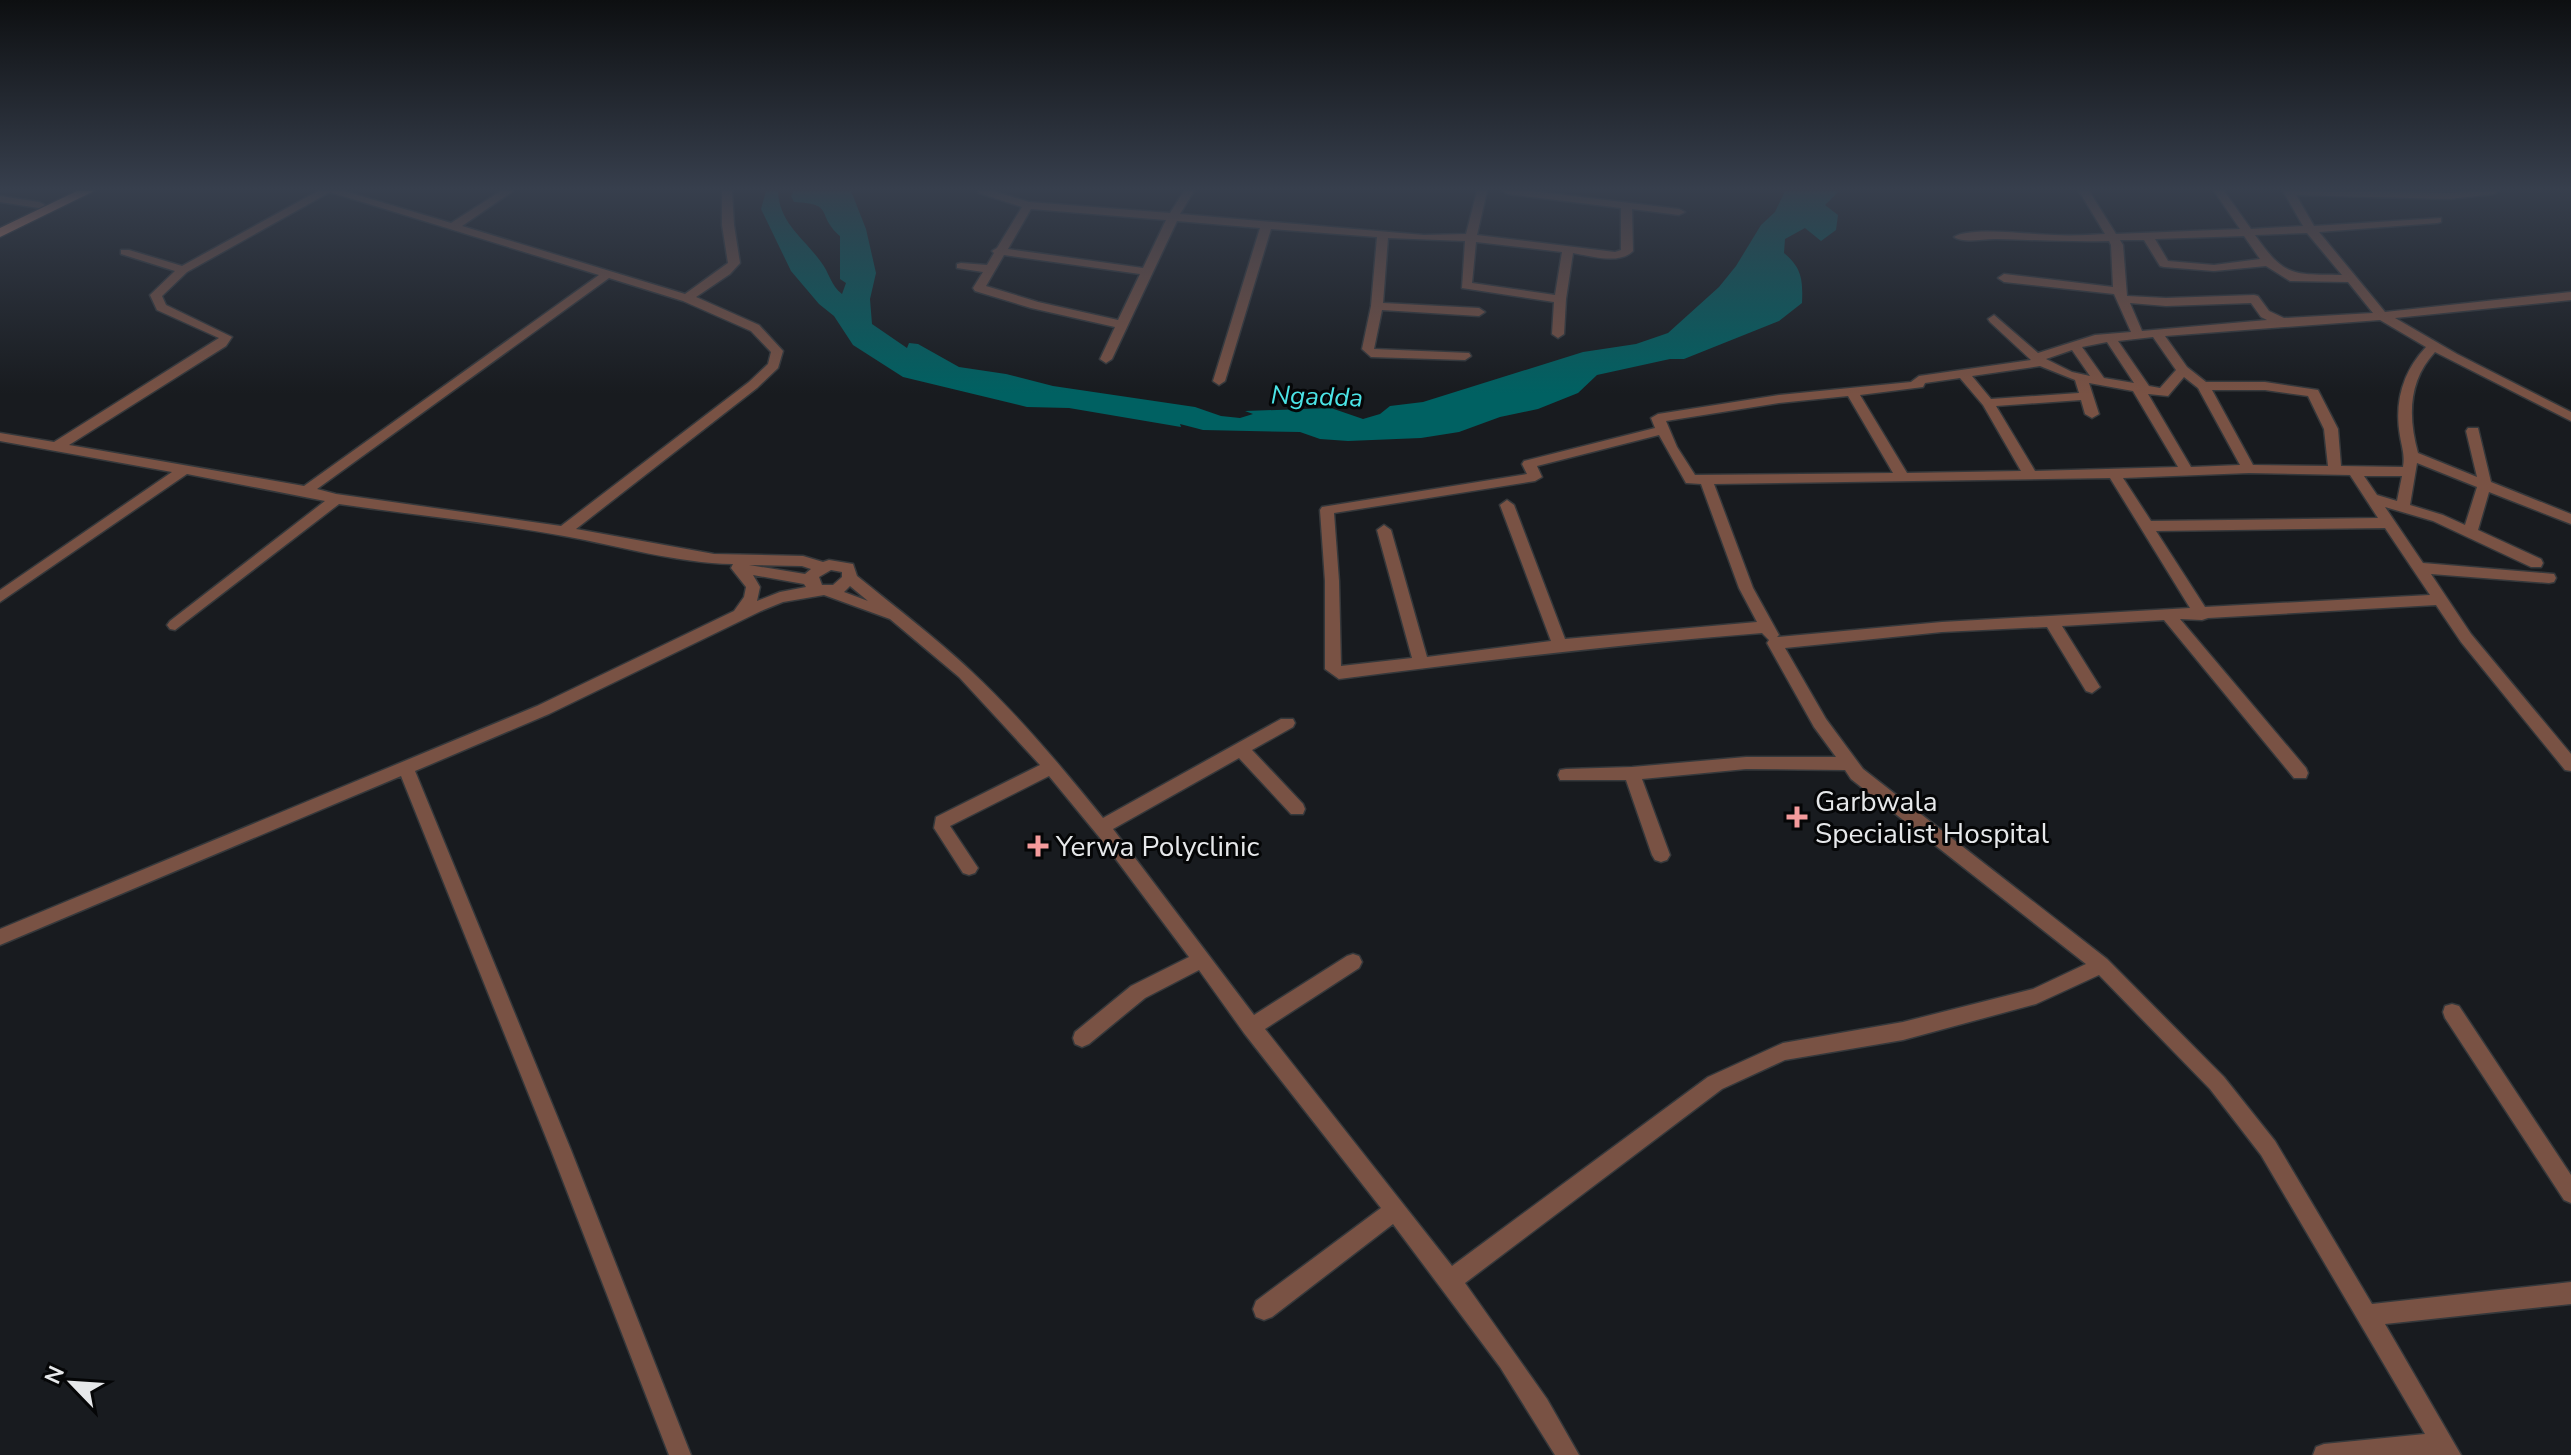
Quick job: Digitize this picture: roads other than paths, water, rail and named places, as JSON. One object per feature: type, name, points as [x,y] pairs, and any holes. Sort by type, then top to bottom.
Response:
[{"type":"street","points":[[147,259],[183,270]]},
{"type":"street","points":[[56,447],[222,343],[226,337],[161,307],[156,295],[183,270],[203,259]]},
{"type":"street","points":[[562,259],[687,298],[755,328],[777,351],[774,365],[564,531]]},
{"type":"street","points":[[687,298],[726,272],[734,263],[733,259]]},
{"type":"street","points":[[994,259],[978,286],[982,290],[1122,325]]},
{"type":"street","points":[[1054,259],[1148,272]]},
{"type":"street","points":[[1106,359],[1154,259]]},
{"type":"street","points":[[1219,381],[1256,259]]},
{"type":"street","points":[[1381,259],[1377,306],[1368,349],[1371,353],[1465,356]]},
{"type":"street","points":[[1469,259],[1466,286],[1560,299]]},
{"type":"street","points":[[1558,334],[1566,259]]},
{"type":"street","points":[[2119,259],[2120,295],[2138,335]]},
{"type":"street","points":[[2161,259],[2164,264],[2214,268],[2268,262]]},
{"type":"street","points":[[2266,259],[2290,277],[2352,279]]},
{"type":"street","points":[[2335,259],[2382,316],[2571,417]]},
{"type":"street","points":[[961,266],[988,269]]},
{"type":"street","points":[[306,491],[609,273]]},
{"type":"street","points":[[2004,278],[2166,302],[2254,299],[2265,314],[2282,322]]},
{"type":"street","points":[[2038,357],[2110,337],[2382,316],[2571,296]]},
{"type":"street","points":[[1377,306],[1479,312]]},
{"type":"street","points":[[1994,319],[2026,352],[2057,372],[2163,393],[2183,370]]},
{"type":"street","points":[[2157,334],[2183,370],[2203,386],[2249,469]]},
{"type":"street","points":[[2110,337],[2143,387],[2138,388]]},
{"type":"street","points":[[2074,345],[2100,381]]},
{"type":"street","points":[[2403,506],[2412,456],[2406,433],[2405,396],[2417,364],[2434,346]]},
{"type":"street","points":[[2038,357],[2040,362],[1919,380],[1919,384],[1906,387],[1662,415],[1658,418],[1691,480],[2249,469],[2409,472]]},
{"type":"street","points":[[1964,374],[1988,403],[2030,474]]},
{"type":"street","points":[[2081,378],[2092,414]]},
{"type":"street","points":[[2203,386],[2265,386],[2313,393],[2331,429],[2335,469]]},
{"type":"street","points":[[2138,388],[2186,470]]},
{"type":"street","points":[[1852,392],[1902,476]]},
{"type":"street","points":[[1988,403],[2086,396]]},
{"type":"street","points":[[1663,430],[1529,464],[1535,477],[1327,510],[1333,669],[1339,673],[1560,646],[2170,617],[2327,604],[2439,600]]},
{"type":"street","points":[[2470,532],[2485,484],[2473,431]]},
{"type":"street","points":[[0,437],[306,491],[336,499],[564,531],[714,559],[803,561],[822,567],[848,568],[850,578],[978,687],[1052,767],[1449,1281],[1537,1400],[1568,1455]]},
{"type":"street","points":[[2412,456],[2571,519]]},
{"type":"street","points":[[0,597],[185,469]]},
{"type":"street","points":[[2353,470],[2439,600],[2571,765]]},
{"type":"street","points":[[2114,474],[2202,615]]},
{"type":"street","points":[[1706,480],[1746,588],[1820,723],[1849,764],[2101,965],[2217,1083],[2268,1148],[2447,1449],[2324,1455]]},
{"type":"street","points":[[175,625],[336,499]]},
{"type":"street","points":[[2374,499],[2403,506],[2470,532],[2536,563]]},
{"type":"street","points":[[1507,505],[1560,646]]},
{"type":"street","points":[[2145,526],[2388,523]]},
{"type":"street","points":[[1384,530],[1421,664]]},
{"type":"street","points":[[714,559],[817,586],[901,619]]},
{"type":"street","points":[[817,586],[822,567]]},
{"type":"street","points":[[727,624],[751,598],[753,587],[740,568]]},
{"type":"street","points":[[2417,568],[2549,578]]},
{"type":"street","points":[[741,610],[791,583],[843,587],[850,578]]},
{"type":"street","points":[[0,937],[406,769],[543,710],[780,597],[817,586]]},
{"type":"street","points":[[2170,617],[2300,773]]},
{"type":"street","points":[[2052,622],[2092,687]]},
{"type":"street","points":[[1100,828],[1287,723]]},
{"type":"street","points":[[1240,748],[1297,809]]},
{"type":"street","points":[[1566,775],[1746,763],[1849,764]]},
{"type":"street","points":[[969,868],[940,825],[942,822],[1052,767]]},
{"type":"street","points":[[406,769],[561,1150],[680,1455]]},
{"type":"street","points":[[1632,773],[1661,855]]},
{"type":"street","points":[[1082,1038],[1138,992],[1202,959]]},
{"type":"street","points":[[1251,1027],[1353,962]]},
{"type":"street","points":[[1449,1281],[1715,1083],[1783,1052],[1903,1031],[2036,996],[2101,965]]},
{"type":"street","points":[[2452,1012],[2571,1193]]},
{"type":"street","points":[[1264,1309],[1394,1211]]},
{"type":"street","points":[[2368,1315],[2571,1293]]},
{"type":"water","points":[[785,259],[818,259],[842,294],[846,283],[840,279],[840,259],[873,259],[876,273],[870,299],[872,324],[907,348],[909,343],[918,344],[959,367],[1006,374],[1053,386],[1195,407],[1221,416],[1240,418],[1253,414],[1245,411],[1331,408],[1363,419],[1380,414],[1390,406],[1423,402],[1583,352],[1636,344],[1668,333],[1719,287],[1740,259],[1790,259],[1800,275],[1802,303],[1779,321],[1684,359],[1670,359],[1597,375],[1578,393],[1538,409],[1500,417],[1459,432],[1421,438],[1348,441],[1320,439],[1300,432],[1203,430],[1069,408],[1027,407],[903,377],[853,345],[834,316],[819,304],[791,271]]},
{"type":"place","name":"Garbwala Specialist Hospital","points":[[1797,817]]},
{"type":"place","name":"Yerwa Polyclinic","points":[[1038,846]]},
{"type":"water label","name":"Ngadda","points":[[1317,396]]}]
